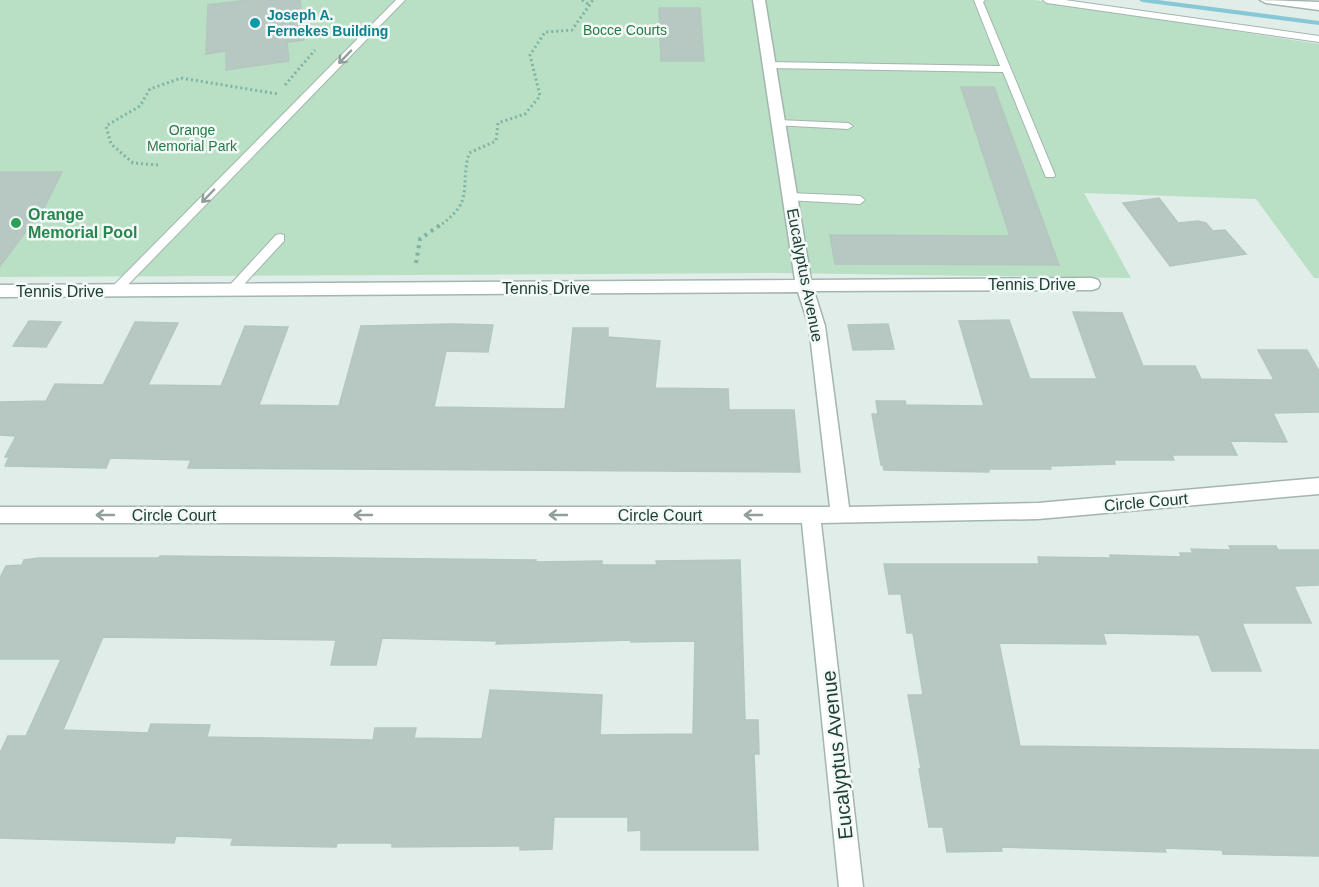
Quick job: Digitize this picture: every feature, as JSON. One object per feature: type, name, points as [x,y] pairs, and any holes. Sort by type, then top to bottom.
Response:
[{"type":"street","name":"Eucalyptus Avenue","points":[[759,0],[804,285],[817,326],[841,515]]},
{"type":"street","points":[[1266,0],[1319,6]]},
{"type":"street","name":"Tennis Drive","points":[[0,291],[1092,284]]},
{"type":"street","name":"Circle Court","points":[[0,515],[841,515],[1038,511],[1319,486]]},
{"type":"street","name":"Eucalyptus Avenue","points":[[811,515],[851,887]]},
{"type":"lane","points":[[115,291],[401,0]]},
{"type":"lane","points":[[981,0],[978,1],[1050,175]]},
{"type":"lane","points":[[1047,0],[1319,39]]},
{"type":"lane","points":[[769,65],[1006,69]]},
{"type":"lane","points":[[778,123],[848,126]]},
{"type":"lane","points":[[790,197],[860,200]]},
{"type":"lane","points":[[232,290],[280,238]]},
{"type":"path","points":[[582,0],[590,5]]},
{"type":"path","points":[[416,263],[420,239],[453,216],[465,197],[466,162],[469,153],[496,141],[498,123],[525,114],[540,96],[530,55],[540,36],[545,32],[572,30],[593,0]]},
{"type":"path","points":[[285,87],[287,80],[315,50]]},
{"type":"path","points":[[158,165],[133,163],[111,144],[106,126],[140,106],[150,89],[181,78],[282,94]]},
{"type":"green space","name":"Orange Memorial Park","points":[[0,0],[1035,0],[1319,44],[1319,278],[1314,278],[1256,199],[1084,193],[1131,278],[779,273],[0,277]]},
{"type":"building","name":"Joseph A. Fernekes Building","points":[[247,0],[300,0],[304,40],[287,42],[289,61],[226,70],[226,51],[206,54],[208,5]]},
{"type":"building","points":[[659,8],[700,8],[704,61],[661,61]]},
{"type":"building","points":[[961,87],[994,87],[1059,265],[835,264],[830,235],[1010,236]]},
{"type":"building","name":"Orange Memorial Pool","points":[[0,172],[62,172],[45,206],[0,266]]},
{"type":"building","points":[[1159,198],[1178,223],[1198,221],[1206,223],[1213,231],[1225,230],[1246,254],[1170,266],[1123,203]]},
{"type":"building","points":[[1073,312],[1122,313],[1143,366],[1195,366],[1201,379],[1274,380],[1258,350],[1307,350],[1319,371],[1319,412],[1273,413],[1287,442],[1230,441],[1237,455],[1172,455],[1174,460],[1114,460],[1115,464],[1050,466],[1051,469],[989,469],[989,472],[884,470],[881,465],[872,414],[878,414],[876,401],[905,401],[906,405],[984,406],[959,321],[1009,320],[1030,379],[1097,379]]},
{"type":"building","points":[[29,321],[61,322],[46,347],[13,346]]},
{"type":"building","points":[[135,322],[178,323],[148,385],[221,386],[245,326],[288,327],[259,405],[339,406],[361,326],[493,325],[488,352],[446,351],[434,407],[565,409],[573,328],[608,328],[608,337],[660,341],[655,388],[728,389],[729,410],[794,410],[800,472],[188,468],[191,460],[110,458],[106,468],[5,466],[9,457],[5,457],[16,436],[0,435],[0,402],[46,401],[55,384],[103,385]]},
{"type":"building","points":[[888,324],[894,349],[853,350],[848,325]]},
{"type":"building","points":[[1229,546],[1276,546],[1278,550],[1319,550],[1319,585],[1294,586],[1311,623],[1242,623],[1261,671],[1212,671],[1199,635],[1103,633],[1106,644],[999,643],[1020,746],[1319,750],[1319,856],[1223,854],[1222,850],[1164,848],[1166,852],[1001,847],[1002,851],[947,852],[943,827],[929,827],[919,769],[921,769],[908,695],[923,695],[913,633],[907,633],[901,594],[889,594],[884,564],[1039,564],[1038,557],[1111,558],[1110,555],[1181,557],[1180,553],[1193,553],[1191,549],[1231,550]]},
{"type":"building","points":[[160,556],[602,561],[602,565],[657,565],[656,561],[740,560],[745,720],[758,720],[759,754],[754,754],[758,850],[641,850],[641,830],[628,831],[628,817],[554,817],[552,849],[520,850],[520,846],[392,847],[392,843],[337,843],[336,847],[231,845],[233,838],[176,836],[174,843],[0,838],[0,753],[8,736],[26,736],[61,659],[0,659],[0,578],[6,566],[22,565],[24,560],[39,558],[159,558]],"holes":[[[103,637],[336,640],[331,665],[376,665],[382,638],[497,641],[496,644],[631,640],[631,642],[695,641],[693,734],[600,735],[602,695],[490,690],[482,739],[414,738],[416,728],[375,728],[373,740],[207,737],[210,725],[151,724],[148,733],[63,730]]]},
{"type":"waterway","points":[[1142,0],[1319,23]]},
{"type":"place","name":"Joseph A. Fernekes Building","points":[[255,23]]},
{"type":"place","name":"Orange Memorial Pool","points":[[16,223]]},
{"type":"park label","name":"Bocce Courts","points":[[625,30]]}]
